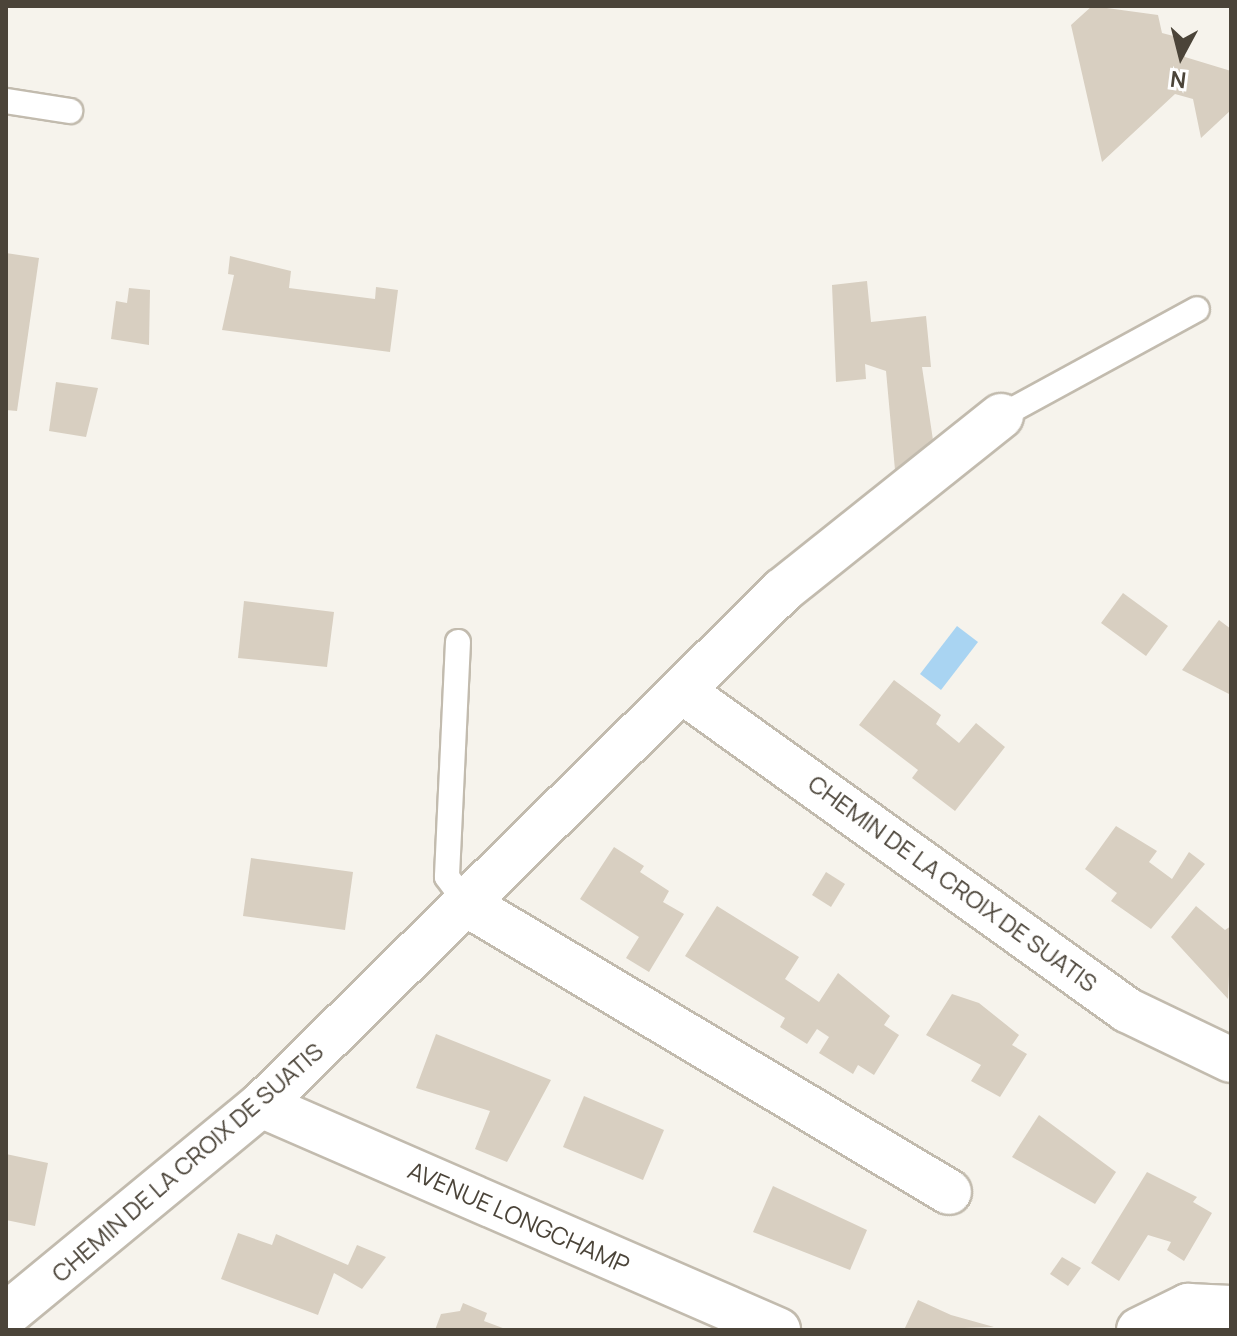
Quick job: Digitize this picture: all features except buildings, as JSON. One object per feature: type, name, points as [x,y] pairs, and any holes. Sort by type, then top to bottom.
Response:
[{"type":"street","name":"CHEMIN DE LA CROIX DE SUATIS","points":[[6,1315],[261,1105],[468,905],[783,590],[1001,416]]},
{"type":"street","name":"CHEMIN DE LA CROIX DE SUATIS","points":[[682,691],[1127,1010],[1231,1060]]},
{"type":"street","points":[[468,905],[949,1192]]},
{"type":"street","name":"AVENUE LONGCHAMP","points":[[261,1105],[778,1330]]},
{"type":"street","points":[[1139,1330],[1188,1306],[1231,1308]]},
{"type":"lane","points":[[6,101],[70,111]]},
{"type":"lane","name":"CHEMIN DE LA CROIX DE SUATIS","points":[[1001,416],[1197,309]]},
{"type":"lane","points":[[458,642],[447,877],[468,905]]},
{"type":"water","points":[[957,626],[978,642],[941,690],[920,674]]}]
